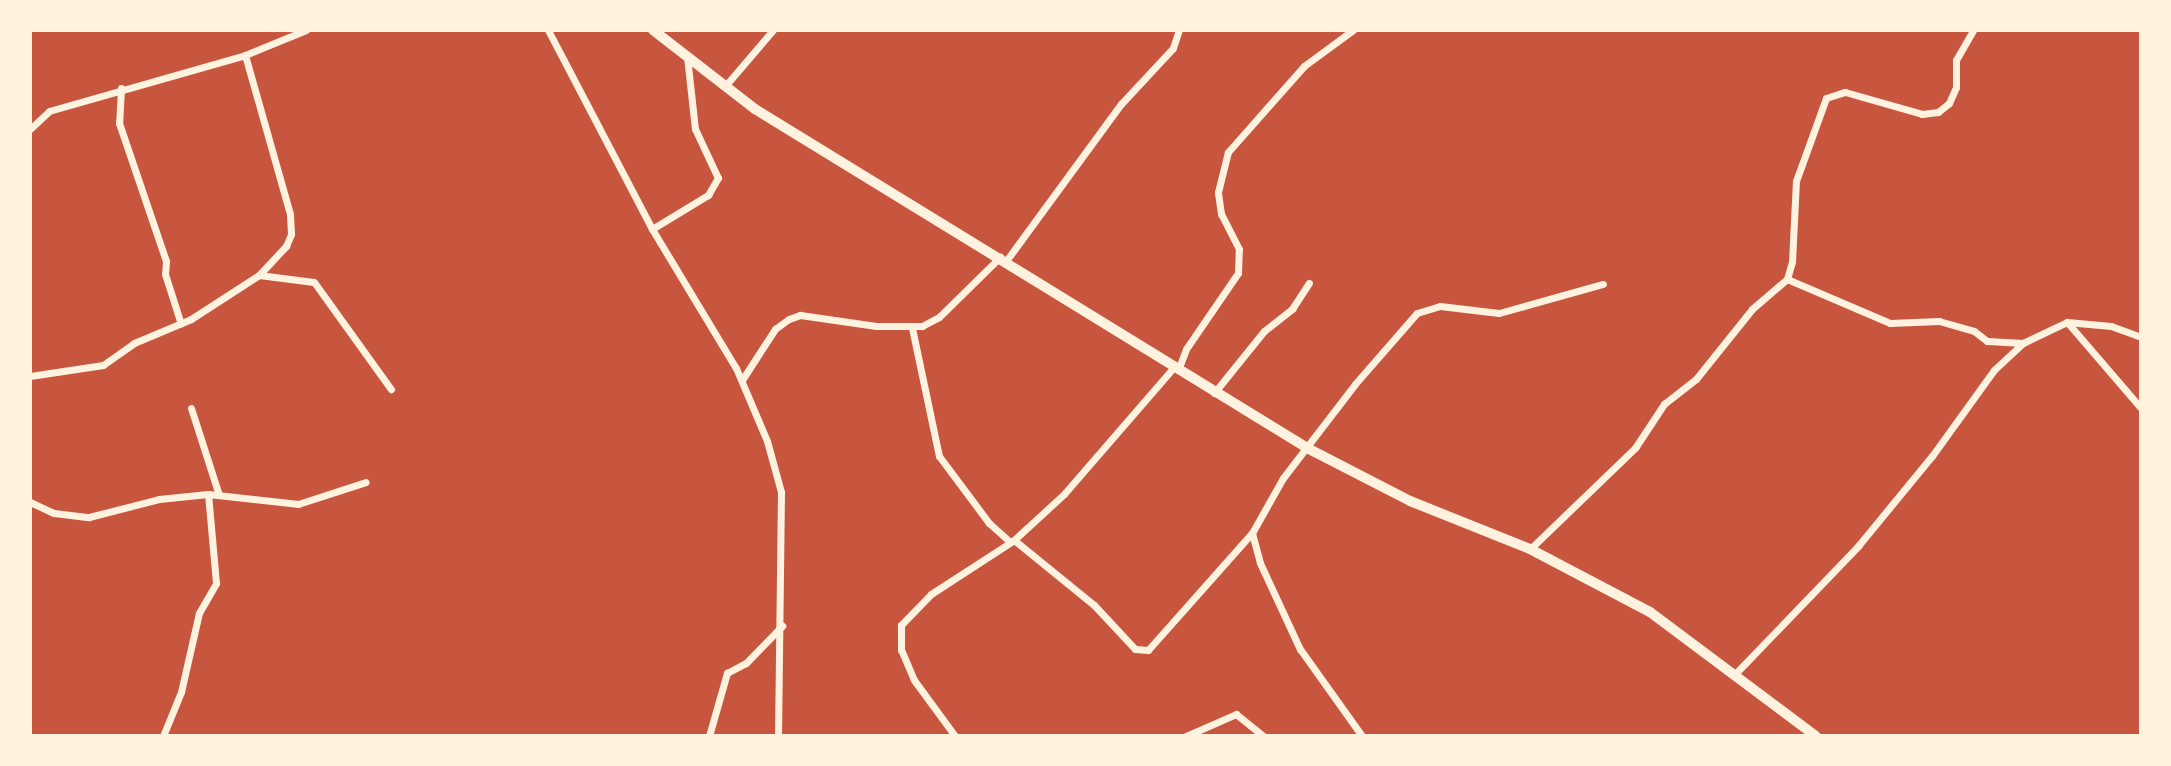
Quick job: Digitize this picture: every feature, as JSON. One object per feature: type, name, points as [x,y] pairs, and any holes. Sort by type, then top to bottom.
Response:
[{"type":"main road","points":[[653,30],[755,109],[1003,259],[1214,393],[1310,449],[1410,501],[1530,549],[1650,611],[1816,736]]},
{"type":"street","points":[[31,126],[49,111],[121,88],[246,55],[306,30]]},
{"type":"street","points":[[548,30],[652,229],[743,380],[781,492],[783,625],[778,736]]},
{"type":"street","points":[[726,85],[773,30]]},
{"type":"street","points":[[743,380],[775,329],[800,315],[912,328],[939,317],[1003,259],[1121,104],[1173,48],[1179,30]]},
{"type":"street","points":[[955,736],[914,680],[901,650],[901,625],[931,594],[1012,541],[1064,494],[1175,369],[1238,273],[1239,249],[1221,214],[1218,192],[1228,152],[1304,66],[1353,30]]},
{"type":"street","points":[[1530,549],[1635,448],[1664,404],[1696,379],[1752,309],[1787,279],[1793,262],[1796,181],[1826,98],[1844,92],[1922,114],[1938,111],[1949,103],[1956,87],[1956,60],[1973,30]]},
{"type":"street","points":[[30,376],[95,368],[134,343],[181,324],[259,275],[286,246],[291,234],[246,55]]},
{"type":"street","points":[[652,229],[708,195],[718,178],[695,129],[687,55]]},
{"type":"street","points":[[121,88],[120,123],[166,261],[165,274],[181,324]]},
{"type":"street","points":[[259,275],[314,282],[391,388]]},
{"type":"street","points":[[1787,279],[1890,323],[1939,321],[1974,331],[1987,341],[2023,343]]},
{"type":"street","points":[[1214,393],[1264,331],[1292,309],[1309,283]]},
{"type":"street","points":[[912,328],[939,456],[989,523],[1094,605],[1142,651],[1153,647],[1252,533],[1283,478],[1310,449],[1355,384],[1417,313],[1440,306],[1499,313],[1603,284]]},
{"type":"street","points":[[2067,322],[2095,359],[2141,408]]},
{"type":"street","points":[[1735,674],[1858,546],[1932,456],[1994,370],[2023,343],[2067,322],[2112,326],[2141,337]]},
{"type":"street","points":[[191,408],[202,452],[219,495]]},
{"type":"street","points":[[30,502],[54,513],[89,516],[135,503],[208,494],[298,504],[366,482]]},
{"type":"street","points":[[163,736],[188,669],[199,613],[216,583],[208,494]]},
{"type":"street","points":[[1252,533],[1260,563],[1300,649],[1362,736]]},
{"type":"street","points":[[709,736],[727,673],[746,663],[783,625]]},
{"type":"street","points":[[1186,736],[1236,714],[1263,736]]}]
